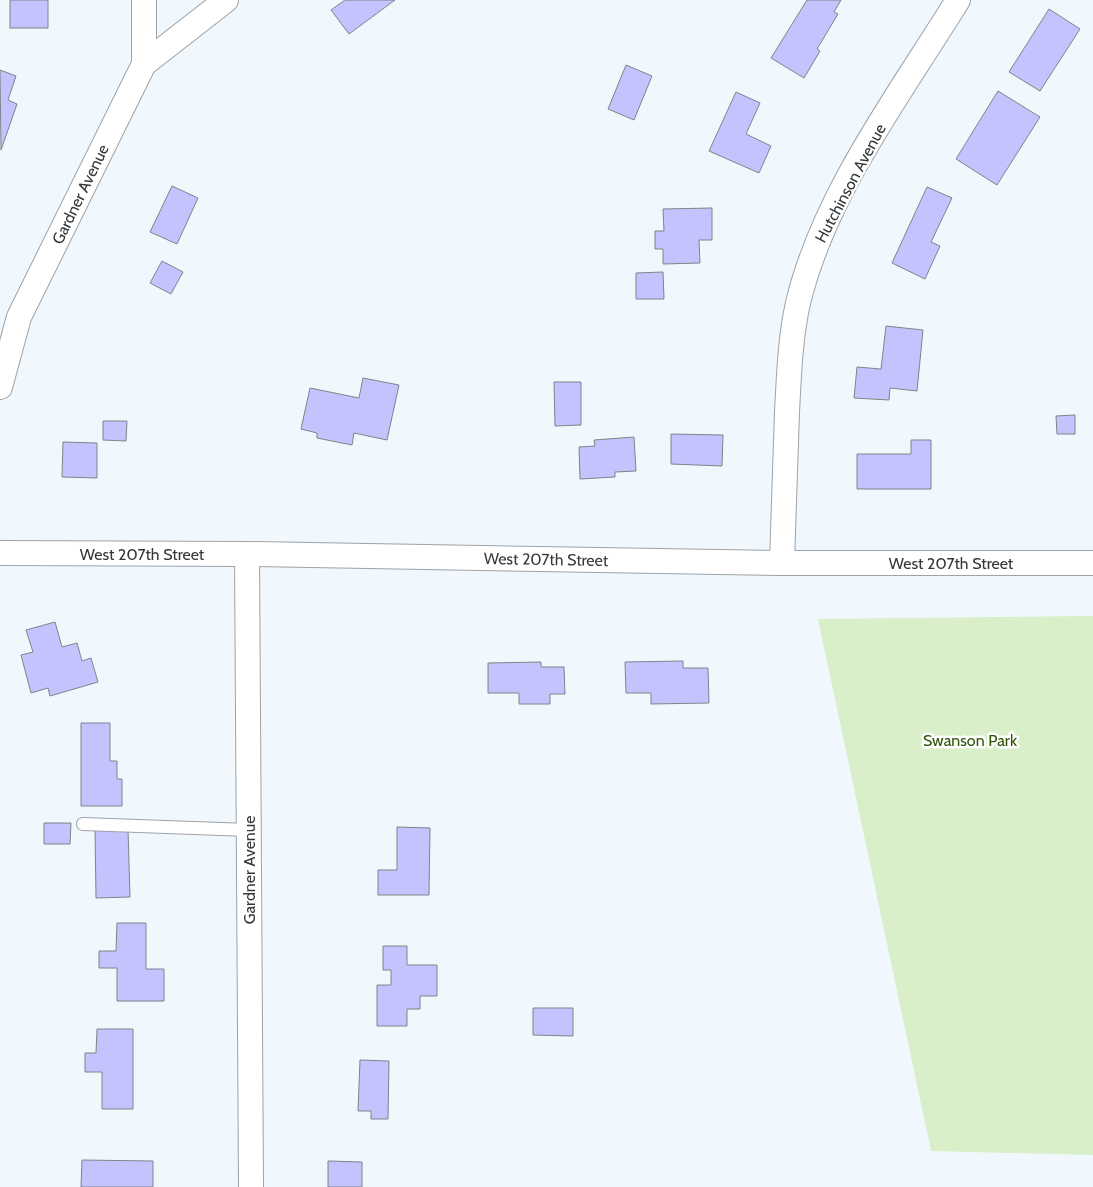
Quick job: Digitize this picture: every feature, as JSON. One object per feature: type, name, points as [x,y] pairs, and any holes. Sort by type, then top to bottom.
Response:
[{"type":"street","name":"Gardner Avenue","points":[[0,387],[19,317],[144,64],[144,0]]},
{"type":"street","points":[[144,64],[226,0]]},
{"type":"street","name":"Hutchinson Avenue","points":[[782,563],[790,347],[798,303],[808,271],[822,231],[864,150],[958,0]]},
{"type":"street","name":"West 207th Street","points":[[0,553],[247,554],[782,563],[1093,563]]},
{"type":"street","name":"Gardner Avenue","points":[[247,554],[251,1187]]},
{"type":"lane","points":[[83,824],[249,830]]},
{"type":"green space","name":"Swanson Park","points":[[1093,616],[1093,1155],[931,1151],[818,619]]},
{"type":"building","points":[[10,0],[48,0],[48,28],[10,28]]},
{"type":"building","points":[[345,0],[395,0],[349,34],[331,10]]},
{"type":"building","points":[[807,0],[841,0],[834,12],[838,14],[817,49],[820,51],[804,78],[771,58]]},
{"type":"building","points":[[1049,9],[1080,29],[1040,91],[1009,72]]},
{"type":"building","points":[[626,65],[652,76],[634,120],[608,109]]},
{"type":"building","points":[[0,70],[16,76],[8,100],[17,104],[1,150]]},
{"type":"building","points":[[998,91],[1040,117],[997,185],[956,159]]},
{"type":"building","points":[[736,92],[760,103],[746,134],[771,146],[759,173],[709,151]]},
{"type":"building","points":[[172,186],[198,198],[177,244],[150,232]]},
{"type":"building","points":[[927,187],[952,198],[931,242],[940,246],[925,279],[892,263]]},
{"type":"building","points":[[712,208],[712,240],[699,240],[700,263],[663,264],[663,249],[655,249],[655,231],[664,231],[663,209]]},
{"type":"building","points":[[162,261],[183,272],[171,294],[150,283]]},
{"type":"building","points":[[663,272],[664,299],[636,299],[636,273]]},
{"type":"building","points":[[886,326],[923,330],[917,391],[890,388],[889,400],[854,398],[857,367],[881,369]]},
{"type":"building","points":[[363,378],[399,385],[387,440],[354,433],[352,445],[317,438],[317,433],[301,429],[310,388],[359,398]]},
{"type":"building","points":[[554,382],[581,382],[581,425],[555,426]]},
{"type":"building","points":[[1075,415],[1075,434],[1057,434],[1056,416]]},
{"type":"building","points":[[103,421],[127,421],[126,441],[103,440]]},
{"type":"building","points":[[671,434],[723,435],[722,466],[671,464]]},
{"type":"building","points":[[634,437],[636,471],[615,472],[615,477],[580,479],[579,447],[595,446],[594,440]]},
{"type":"building","points":[[911,440],[931,440],[931,489],[857,489],[857,454],[911,454]]},
{"type":"building","points":[[63,442],[97,443],[97,478],[62,477]]},
{"type":"building","points":[[55,622],[62,647],[77,643],[82,661],[91,658],[98,682],[50,696],[48,688],[31,693],[21,655],[33,652],[26,630]]},
{"type":"building","points":[[683,661],[683,668],[708,668],[709,703],[651,704],[651,693],[626,693],[625,662]]},
{"type":"building","points":[[541,662],[541,667],[564,667],[565,694],[550,694],[550,704],[519,704],[519,693],[488,693],[488,663]]},
{"type":"building","points":[[81,723],[110,723],[110,761],[117,761],[117,779],[122,779],[122,806],[81,806]]},
{"type":"building","points":[[44,823],[71,823],[70,844],[44,844]]},
{"type":"building","points":[[397,827],[430,828],[429,895],[378,895],[378,870],[397,870]]},
{"type":"building","points":[[95,829],[128,829],[130,897],[96,898]]},
{"type":"building","points":[[117,923],[146,923],[146,969],[164,969],[164,1001],[117,1001],[117,968],[99,968],[99,951],[116,951]]},
{"type":"building","points":[[383,946],[407,946],[407,965],[437,965],[437,996],[420,996],[420,1009],[407,1009],[407,1026],[377,1026],[377,985],[391,985],[391,970],[383,970]]},
{"type":"building","points":[[533,1008],[573,1008],[573,1036],[533,1035]]},
{"type":"building","points":[[97,1029],[133,1029],[133,1109],[102,1109],[102,1072],[85,1072],[85,1053],[96,1053]]},
{"type":"building","points":[[360,1060],[389,1061],[388,1119],[371,1119],[371,1111],[358,1111]]},
{"type":"building","points":[[82,1160],[153,1161],[153,1187],[81,1187]]},
{"type":"building","points":[[328,1161],[362,1162],[362,1187],[328,1187]]}]
